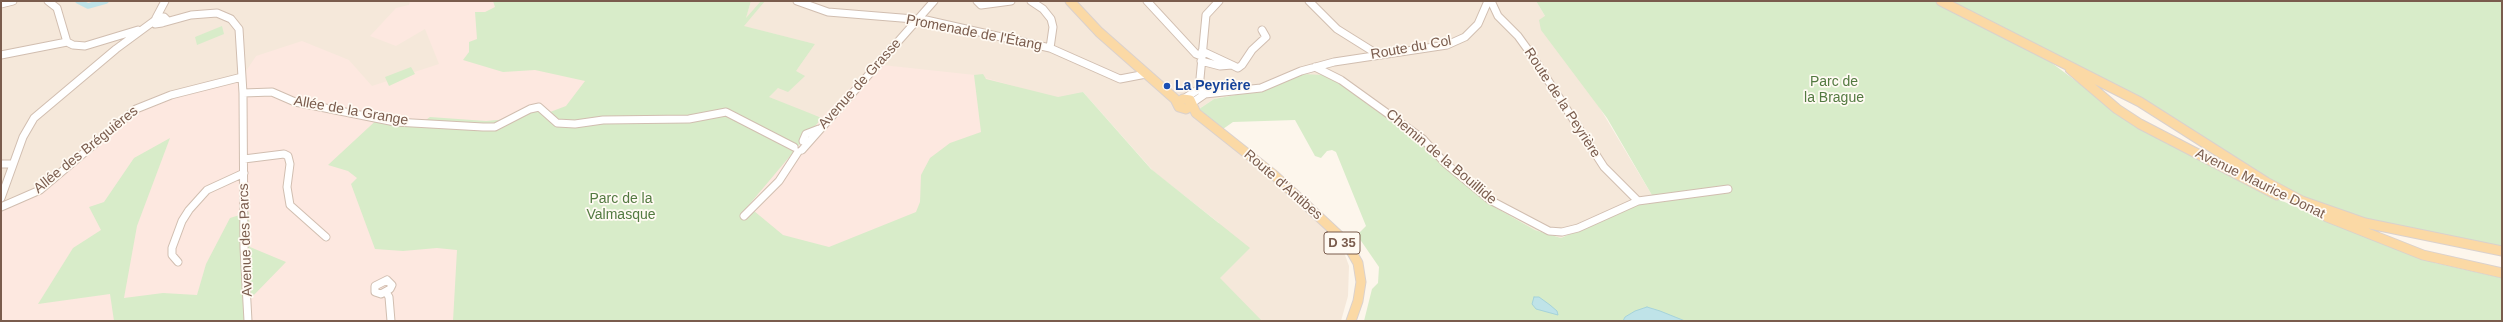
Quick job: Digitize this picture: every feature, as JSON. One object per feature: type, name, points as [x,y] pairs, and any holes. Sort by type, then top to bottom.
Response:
[{"type":"main road","name":"D 35","points":[[1070,1],[1099,32],[1146,74],[1185,103]]},
{"type":"main road","name":"D 35","points":[[1076,1],[1122,48],[1185,103]]},
{"type":"main road","name":"Avenue Maurice Donat","points":[[1940,1],[2140,102],[2266,182],[2323,210],[2365,223],[2502,251]]},
{"type":"main road","name":"Avenue Maurice Donat","points":[[2040,51],[2066,67],[2101,96],[2140,124],[2271,192],[2389,243],[2429,256],[2502,273]]},
{"type":"main road","points":[[2101,96],[2102,88],[2114,88]]},
{"type":"main road","name":"Route d'Antibes","points":[[1185,103],[1340,236],[1354,256],[1361,282],[1358,301],[1351,321]]},
{"type":"main road","points":[[2196,154],[2202,155],[2207,152],[2208,149],[2205,142]]},
{"type":"main road","name":"Route d'Antibes","points":[[1282,186],[1338,238],[1348,251],[1354,264],[1357,283],[1348,321]]},
{"type":"street","points":[[1,4],[13,1]]},
{"type":"street","points":[[1,55],[67,42],[57,8],[48,1]]},
{"type":"street","points":[[160,19],[165,1]]},
{"type":"street","name":"Promenade de l'Étang","points":[[796,1],[828,12],[918,19],[1050,48],[1116,78],[1146,74]]},
{"type":"street","name":"Avenue de Grasse","points":[[744,216],[780,181],[801,146],[820,128],[934,1]]},
{"type":"street","points":[[977,1],[981,4],[1011,1]]},
{"type":"street","points":[[1031,1],[1043,9],[1051,18],[1053,27],[1050,48]]},
{"type":"street","points":[[1147,1],[1196,54],[1238,68],[1242,65],[1252,50],[1266,37],[1262,30]]},
{"type":"street","points":[[1185,103],[1199,89],[1206,15],[1219,1]]},
{"type":"street","points":[[1309,1],[1337,29],[1377,54]]},
{"type":"street","name":"Route du Col","points":[[1315,67],[1377,54],[1447,45],[1465,37],[1478,24],[1488,1]]},
{"type":"street","name":"Route de la Peyrière","points":[[1491,1],[1498,16],[1518,36],[1531,54],[1604,167],[1638,201]]},
{"type":"street","name":"Avenue des Parcs","points":[[67,42],[77,46],[86,46],[139,30],[160,19],[180,18],[204,13],[216,14],[231,19],[239,28],[243,93],[244,248],[248,321]]},
{"type":"street","points":[[1,198],[23,137],[34,118],[139,30]]},
{"type":"street","points":[[1131,77],[1139,67]]},
{"type":"street","points":[[1185,103],[1205,94],[1261,88],[1315,67]]},
{"type":"street","name":"Chemin de la Bouillide","points":[[1315,67],[1341,80],[1418,135],[1451,168],[1490,200],[1549,230],[1562,232],[1578,228],[1638,201],[1728,189]]},
{"type":"street","name":"Allée des Bréguières","points":[[1,207],[40,190],[136,109],[171,95],[242,80]]},
{"type":"street","points":[[1199,89],[1205,94]]},
{"type":"street","name":"Allée de la Grange","points":[[243,93],[272,92],[295,102],[395,122],[496,127],[530,109],[540,107],[557,123],[575,124],[603,120],[689,118],[726,112],[801,146]]},
{"type":"street","points":[[244,159],[284,154],[288,156],[290,164],[286,186],[290,206],[306,218],[326,237]]},
{"type":"street","points":[[1,164],[13,164]]},
{"type":"street","points":[[178,262],[172,255],[172,248],[182,221],[189,210],[207,190],[244,173]]},
{"type":"street","points":[[386,292],[389,297],[391,321]]},
{"type":"shaded area","points":[[1,1],[493,1],[479,42],[38,304],[1,210]]},
{"type":"shaded area","points":[[410,1],[751,1],[743,26],[815,44],[799,67],[769,97],[793,109],[822,117],[873,64],[975,75],[1057,98],[1219,278],[1260,321],[1,321],[1,211],[20,203],[83,155],[87,156],[120,123],[140,109],[158,101],[242,77],[256,56],[302,41],[349,60],[372,86],[439,64],[425,29],[396,46],[370,36],[396,8],[409,5]]},
{"type":"shaded area","points":[[751,1],[1536,1],[1653,197],[1561,238],[1535,230],[1491,205],[1451,171],[1262,90],[1214,99],[1199,109],[1320,213],[1333,239],[1345,255],[1349,266],[1348,296],[1341,321],[1260,321],[1219,278],[1219,223],[1154,172],[1083,92],[946,145],[822,118],[793,109],[768,97],[743,26]]},
{"type":"green space","name":"Parc de la Valmasque","points":[[493,1],[751,1],[746,18],[761,1],[765,1],[744,26],[815,44],[796,71],[805,76],[788,92],[778,88],[769,97],[822,118],[748,206],[783,235],[829,247],[916,212],[920,202],[921,175],[930,158],[950,143],[981,132],[974,75],[983,74],[986,79],[1058,97],[1083,92],[1151,169],[1250,248],[1220,278],[1262,321],[453,321],[457,250],[437,248],[403,251],[375,249],[351,184],[357,178],[348,171],[328,165],[382,115],[388,119],[423,122],[430,117],[486,121],[509,119],[525,109],[550,112],[566,106],[585,81],[535,70],[503,72],[463,60],[469,52],[469,42],[477,39],[475,12],[485,12],[495,7]]},
{"type":"green space","name":"Parc de la Brague","points":[[1536,1],[2502,1],[2502,249],[2360,219],[2316,203],[2271,182],[2175,119],[2045,58],[2142,130],[2273,197],[2387,246],[2435,263],[2502,278],[2502,321],[1685,321],[1647,307],[1625,317],[1623,321],[1364,321],[1372,289],[1378,283],[1379,267],[1357,235],[1366,226],[1336,152],[1332,150],[1327,151],[1321,158],[1315,156],[1295,120],[1233,122],[1223,129],[1199,109],[1214,99],[1262,90],[1302,74],[1323,75],[1337,81],[1421,139],[1451,171],[1491,205],[1535,230],[1561,238],[1653,197],[1607,118],[1541,30],[1539,20],[1545,16]]},
{"type":"green space","points":[[222,26],[224,34],[197,45],[195,37]]},
{"type":"green space","points":[[411,67],[415,74],[389,86],[385,77]]},
{"type":"green space","points":[[170,138],[137,226],[124,298],[163,293],[197,295],[206,264],[230,218],[249,212],[250,247],[286,262],[251,298],[251,321],[114,321],[110,294],[38,304],[73,248],[101,230],[89,207],[104,202],[134,158]]},
{"type":"water","points":[[1534,297],[1539,297],[1550,305],[1557,311],[1558,315],[1536,309],[1532,304]]},
{"type":"water","points":[[1647,307],[1685,321],[1623,321],[1625,317],[1635,311]]},
{"type":"waterway","points":[[78,1],[88,6],[106,1]]},
{"type":"place","name":"La Peyrière","points":[[1167,86]]}]
